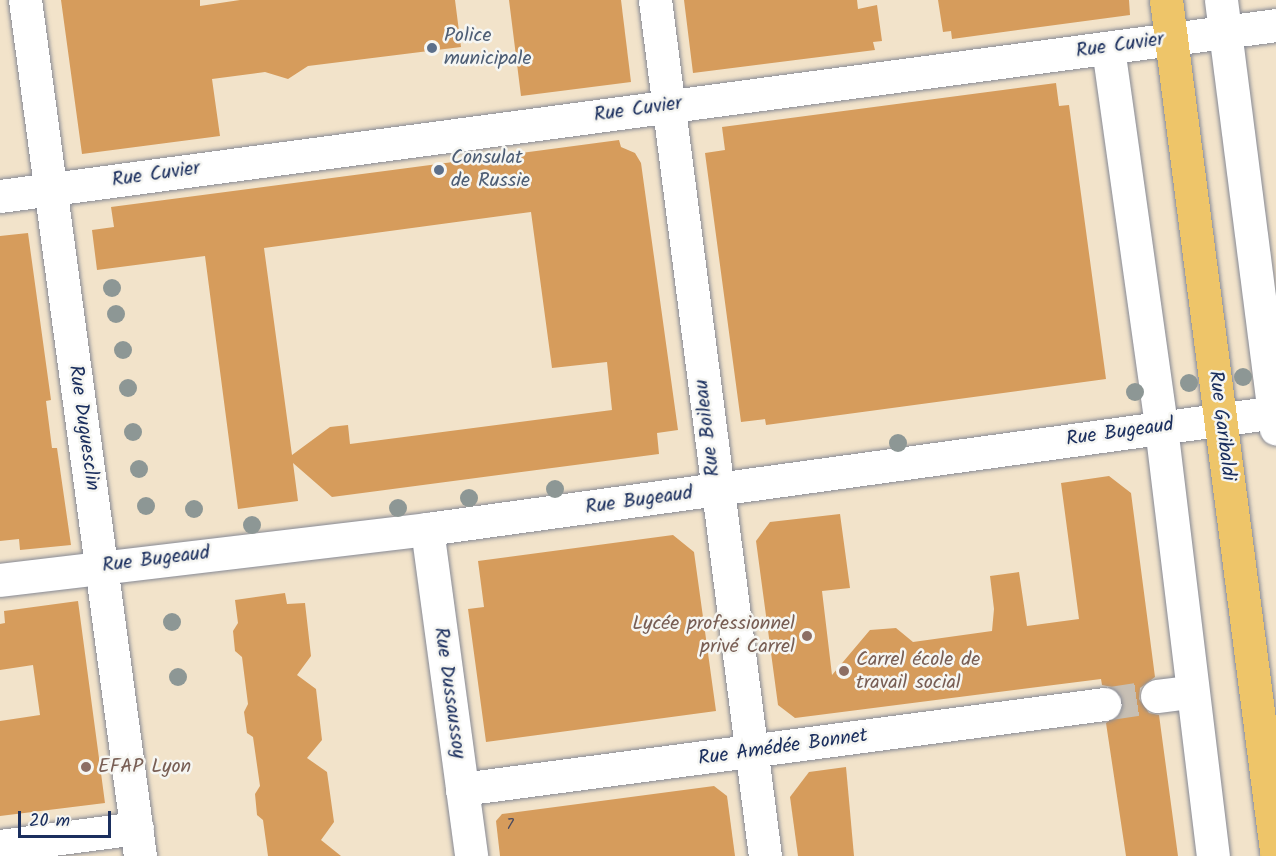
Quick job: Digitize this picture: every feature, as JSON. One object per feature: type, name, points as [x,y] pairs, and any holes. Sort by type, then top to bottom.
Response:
[{"type":"main road","name":"Rue Garibaldi","points":[[1166,0],[1276,851]]},
{"type":"street","name":"Rue Duguesclin","points":[[25,0],[138,842]]},
{"type":"street","name":"Rue Boileau","points":[[655,0],[716,490],[765,856]]},
{"type":"street","points":[[1221,0],[1275,418]]},
{"type":"street","name":"Rue Cuvier","points":[[0,196],[1276,25]]},
{"type":"street","points":[[1108,48],[1161,427],[1190,692],[1213,856]]},
{"type":"street","name":"Rue Bugeaud","points":[[0,580],[101,566],[428,529],[1220,419],[1275,418]]},
{"type":"street","name":"Rue Dussaussoy","points":[[428,529],[471,856]]},
{"type":"street","points":[[1157,696],[1190,692]]},
{"type":"street","name":"Rue Amédée Bonnet","points":[[462,789],[1104,704]]},
{"type":"street","points":[[0,846],[138,842]]},
{"type":"building","points":[[61,0],[200,0],[200,6],[240,0],[455,0],[461,47],[308,66],[288,79],[265,72],[212,79],[220,136],[82,154]]},
{"type":"building","points":[[509,0],[621,0],[631,82],[521,96]]},
{"type":"building","points":[[684,0],[857,0],[858,9],[877,5],[882,41],[873,42],[875,50],[693,73]]},
{"type":"building","points":[[938,0],[1129,0],[1130,15],[952,39],[951,31],[943,32]]},
{"type":"building","points":[[1056,83],[1059,106],[1069,105],[1106,379],[766,425],[765,419],[741,422],[705,153],[725,150],[722,127]]},
{"type":"building","points":[[619,140],[621,147],[635,153],[641,163],[678,430],[657,433],[659,454],[332,497],[293,463],[298,501],[238,509],[205,256],[97,270],[92,230],[114,227],[111,207]],"holes":[[[531,212],[552,368],[607,362],[612,410],[350,444],[348,425],[330,427],[292,455],[264,248]]]},
{"type":"building","points":[[28,233],[51,400],[46,401],[52,448],[57,448],[71,545],[20,550],[19,539],[0,541],[0,236]]},
{"type":"building","points":[[1109,476],[1131,493],[1155,677],[1140,688],[1139,699],[1149,713],[1159,715],[1178,856],[1126,856],[1106,723],[1121,712],[1122,701],[1112,687],[1102,685],[1101,679],[795,718],[778,705],[756,541],[770,522],[840,514],[850,588],[822,591],[832,675],[870,630],[896,628],[913,642],[992,631],[994,609],[990,576],[1019,572],[1027,626],[1079,619],[1061,483]]},
{"type":"building","points":[[673,535],[694,552],[716,711],[486,742],[468,609],[484,607],[478,561]]},
{"type":"building","points":[[285,593],[287,604],[305,603],[311,656],[297,675],[316,689],[322,740],[307,758],[327,772],[334,822],[321,840],[341,856],[268,856],[263,820],[257,815],[255,794],[260,786],[253,737],[247,733],[244,712],[248,704],[242,657],[235,651],[233,631],[238,623],[235,600]]},
{"type":"building","points":[[78,601],[105,803],[0,816],[0,721],[40,715],[33,665],[0,670],[0,624],[5,623],[4,611]]},
{"type":"building","points":[[846,767],[854,856],[798,856],[790,797],[809,772]]},
{"type":"building","points":[[714,786],[727,796],[735,856],[500,856],[496,821],[502,814]]},
{"type":"tunnel","points":[[1104,704],[1157,696]]},
{"type":"place","name":"Police municipale","points":[[432,48]]},
{"type":"place","name":"Consulat de Russie","points":[[439,170]]},
{"type":"place","name":"Lycée professionnel privé Carrel","points":[[807,636]]},
{"type":"place","name":"Carrel école de travail social","points":[[844,671]]},
{"type":"place","name":"EFAP Lyon","points":[[86,767]]}]
